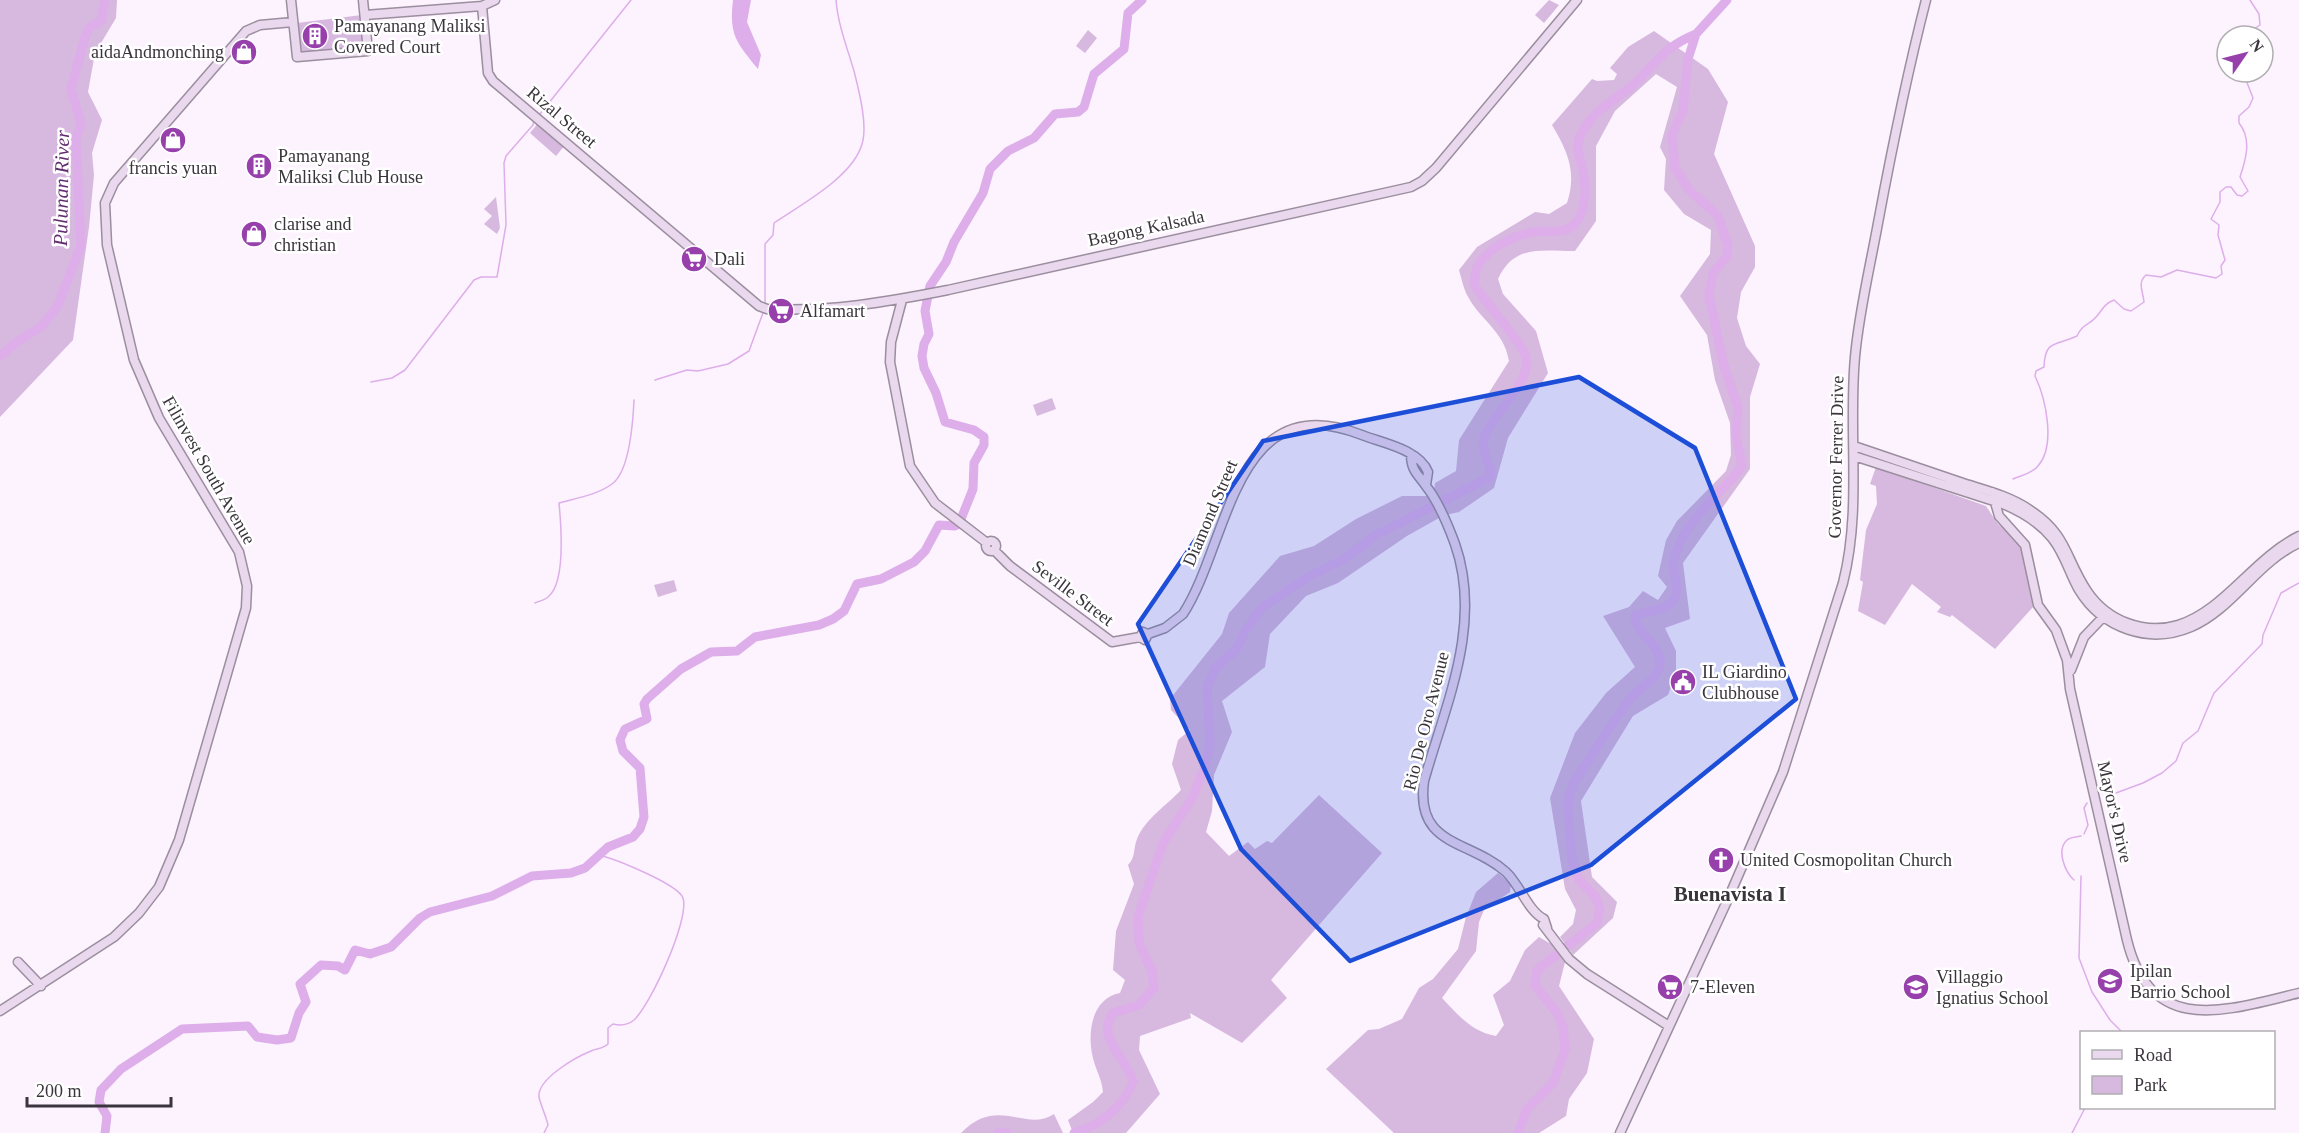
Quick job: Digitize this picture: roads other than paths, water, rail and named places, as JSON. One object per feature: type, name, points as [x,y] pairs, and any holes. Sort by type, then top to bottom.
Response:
[{"type":"street","points":[[291,0],[297,57],[368,51],[363,0]]},
{"type":"street","points":[[365,15],[482,6],[495,0]]},
{"type":"street","name":"Bagong Kalsada","points":[[668,228],[764,308],[831,310],[902,300],[1411,187],[1422,181],[1436,168],[1577,0]]},
{"type":"street","name":"Governor Ferrer Drive","points":[[1620,1133],[1728,899],[1783,772],[1851,552],[1854,520],[1855,356],[1865,290],[1907,74],[1926,0]]},
{"type":"street","name":"Rizal Street","points":[[482,6],[488,74],[536,118],[668,228]]},
{"type":"street","name":"Filinvest South Avenue","points":[[0,1011],[114,937],[140,913],[159,887],[179,840],[246,608],[247,586],[239,552],[159,418],[134,360],[113,279],[107,244],[105,203],[114,183],[246,31],[260,25],[294,22]]},
{"type":"street","name":"Seville Street","points":[[902,300],[891,342],[890,362],[909,466],[932,500],[987,543],[995,544],[994,550],[1010,566],[1112,642],[1144,635]]},
{"type":"street","name":"Diamond Street","points":[[1144,635],[1170,625],[1190,604],[1239,482],[1251,459],[1275,438],[1301,427],[1325,425],[1354,431],[1411,454]]},
{"type":"street","points":[[1854,451],[1992,492],[2022,505],[2047,523],[2068,549],[2089,593],[2105,615],[2148,628],[2184,623],[2204,612],[2264,558],[2299,536]]},
{"type":"street","points":[[1854,451],[2018,511],[2045,530],[2059,548],[2080,591],[2121,628],[2146,634],[2167,634],[2188,628],[2210,616],[2275,557],[2299,543]]},
{"type":"street","name":"Rio De Oro Avenue","points":[[1411,454],[1414,473],[1426,485],[1462,566],[1467,623],[1424,781],[1422,798],[1425,815],[1432,828],[1445,838],[1504,871],[1545,922],[1569,958],[1587,974],[1670,1024]]},
{"type":"street","name":"Rio De Oro Avenue","points":[[1411,454],[1426,467],[1426,485]]},
{"type":"street","name":"Mayor's Drive","points":[[1992,492],[1993,502],[2002,521],[2025,545],[2038,605],[2056,630],[2070,674],[2070,688],[2127,940],[2140,973],[2161,997],[2194,1011],[2226,1010],[2299,993]]},
{"type":"street","points":[[2070,674],[2079,646],[2105,615]]},
{"type":"street","points":[[18,962],[41,986]]},
{"type":"waterway","name":"Pulunan River","points":[[0,356],[18,341],[41,327],[57,307],[81,246],[76,139],[81,123],[71,89],[85,37],[89,28],[101,21],[105,0]]},
{"type":"waterway","points":[[540,114],[631,0]]},
{"type":"waterway","points":[[765,306],[765,244],[773,235],[774,223],[837,179],[857,156],[864,136],[862,108],[836,0]]},
{"type":"waterway","points":[[105,1133],[107,1116],[99,1102],[101,1090],[121,1069],[182,1029],[248,1026],[257,1037],[277,1040],[291,1038],[299,1013],[306,1002],[300,984],[321,965],[338,966],[345,970],[355,950],[370,954],[391,947],[420,918],[430,912],[492,896],[532,876],[571,873],[585,868],[608,847],[633,837],[640,829],[644,817],[640,768],[623,751],[620,740],[625,729],[647,719],[644,704],[647,699],[681,669],[711,652],[737,651],[755,637],[819,625],[833,619],[844,611],[857,584],[881,579],[914,562],[925,551],[939,525],[959,524],[973,489],[974,463],[984,445],[984,437],[974,430],[945,422],[936,393],[924,368],[922,356],[929,334],[925,311],[930,286],[946,262],[954,242],[983,193],[990,169],[1008,151],[1034,138],[1055,114],[1078,112],[1084,107],[1094,74],[1124,49],[1128,13],[1142,0]]},
{"type":"waterway","points":[[1518,1133],[1527,1109],[1553,1083],[1565,1050],[1563,1027],[1557,1013],[1535,985],[1537,970],[1597,923],[1600,910],[1596,897],[1579,880],[1572,860],[1569,795],[1574,782],[1623,708],[1659,669],[1660,657],[1639,628],[1635,616],[1664,608],[1675,598],[1677,588],[1673,563],[1677,549],[1699,514],[1742,466],[1736,435],[1738,408],[1724,366],[1709,296],[1713,273],[1727,256],[1728,246],[1718,216],[1689,190],[1675,168],[1672,135],[1683,111],[1688,59],[1696,34],[1727,0]]},
{"type":"waterway","points":[[2250,0],[2259,14],[2260,24]]},
{"type":"waterway","points":[[1074,1133],[1084,1130],[1110,1114],[1123,1100],[1133,1082],[1110,1040],[1108,1022],[1113,1013],[1139,1005],[1154,988],[1152,971],[1139,943],[1138,917],[1163,843],[1193,797],[1207,760],[1210,744],[1207,687],[1216,667],[1236,650],[1244,633],[1262,607],[1310,576],[1342,560],[1376,535],[1490,477],[1484,440],[1494,420],[1522,379],[1526,368],[1526,358],[1519,344],[1475,286],[1478,266],[1484,257],[1513,238],[1539,231],[1569,229],[1574,225],[1581,214],[1585,193],[1578,144],[1586,125],[1600,110],[1633,85],[1668,50],[1696,34]]},
{"type":"waterway","points":[[2013,479],[2036,468],[2047,447],[2046,409],[2035,376],[2036,371],[2044,367],[2049,348],[2077,336],[2082,328],[2114,300],[2124,309],[2131,311],[2144,302],[2141,284],[2146,275],[2161,277],[2177,270],[2216,278],[2222,274],[2221,266],[2225,260],[2218,235],[2219,225],[2211,219],[2220,202],[2220,192],[2226,187],[2231,187],[2237,195],[2242,196],[2248,191],[2240,177],[2247,142],[2239,123],[2239,116],[2249,107],[2253,98],[2248,84]]},
{"type":"waterway","points":[[371,382],[392,378],[405,370],[474,280],[481,277],[497,277],[506,225],[504,163],[506,156],[533,125],[534,120]]},
{"type":"waterway","points":[[655,380],[687,370],[698,371],[728,364],[749,351],[764,310]]},
{"type":"waterway","points":[[535,603],[548,597],[554,590],[558,579],[561,553],[559,503],[600,491],[618,478],[627,457],[634,400]]},
{"type":"waterway","points":[[2105,797],[2143,783],[2162,773],[2176,761],[2183,743],[2198,731],[2214,693],[2262,644],[2263,635],[2281,593],[2299,583]]},
{"type":"waterway","points":[[2084,834],[2088,825],[2084,808],[2087,803]]},
{"type":"waterway","points":[[2074,880],[2063,861],[2062,849],[2068,839],[2081,836]]},
{"type":"waterway","points":[[544,1133],[548,1125],[539,1097],[544,1083],[567,1063],[608,1044],[608,1028],[613,1024],[629,1023],[641,1012],[667,962],[684,909],[683,898],[670,886],[618,861],[599,855]]},
{"type":"waterway","points":[[2081,876],[2079,958],[2092,992],[2110,1020],[2121,1031]]},
{"type":"waterway","points":[[2072,1133],[2084,1109]]},
{"type":"waterway","points":[[998,1133],[1007,1133]]},
{"type":"place","name":"Pamayanang Maliksi Covered Court","points":[[315,36]]},
{"type":"place","name":"aidaAndmonching","points":[[244,52]]},
{"type":"place","name":"francis yuan","points":[[173,140]]},
{"type":"place","name":"Pamayanang Maliksi Club House","points":[[259,166]]},
{"type":"place","name":"clarise and christian","points":[[254,234]]},
{"type":"place","name":"Dali","points":[[694,259]]},
{"type":"place","name":"Alfamart","points":[[781,311]]},
{"type":"place","name":"IL Giardino Clubhouse","points":[[1683,682]]},
{"type":"place","name":"United Cosmopolitan Church","points":[[1721,860]]},
{"type":"place","name":"Ipilan Barrio School","points":[[2110,981]]},
{"type":"place","name":"7-Eleven","points":[[1670,987]]},
{"type":"place","name":"Villaggio Ignatius School","points":[[1916,987]]},
{"type":"district","name":"Buenavista I","points":[[1730,894]]}]
